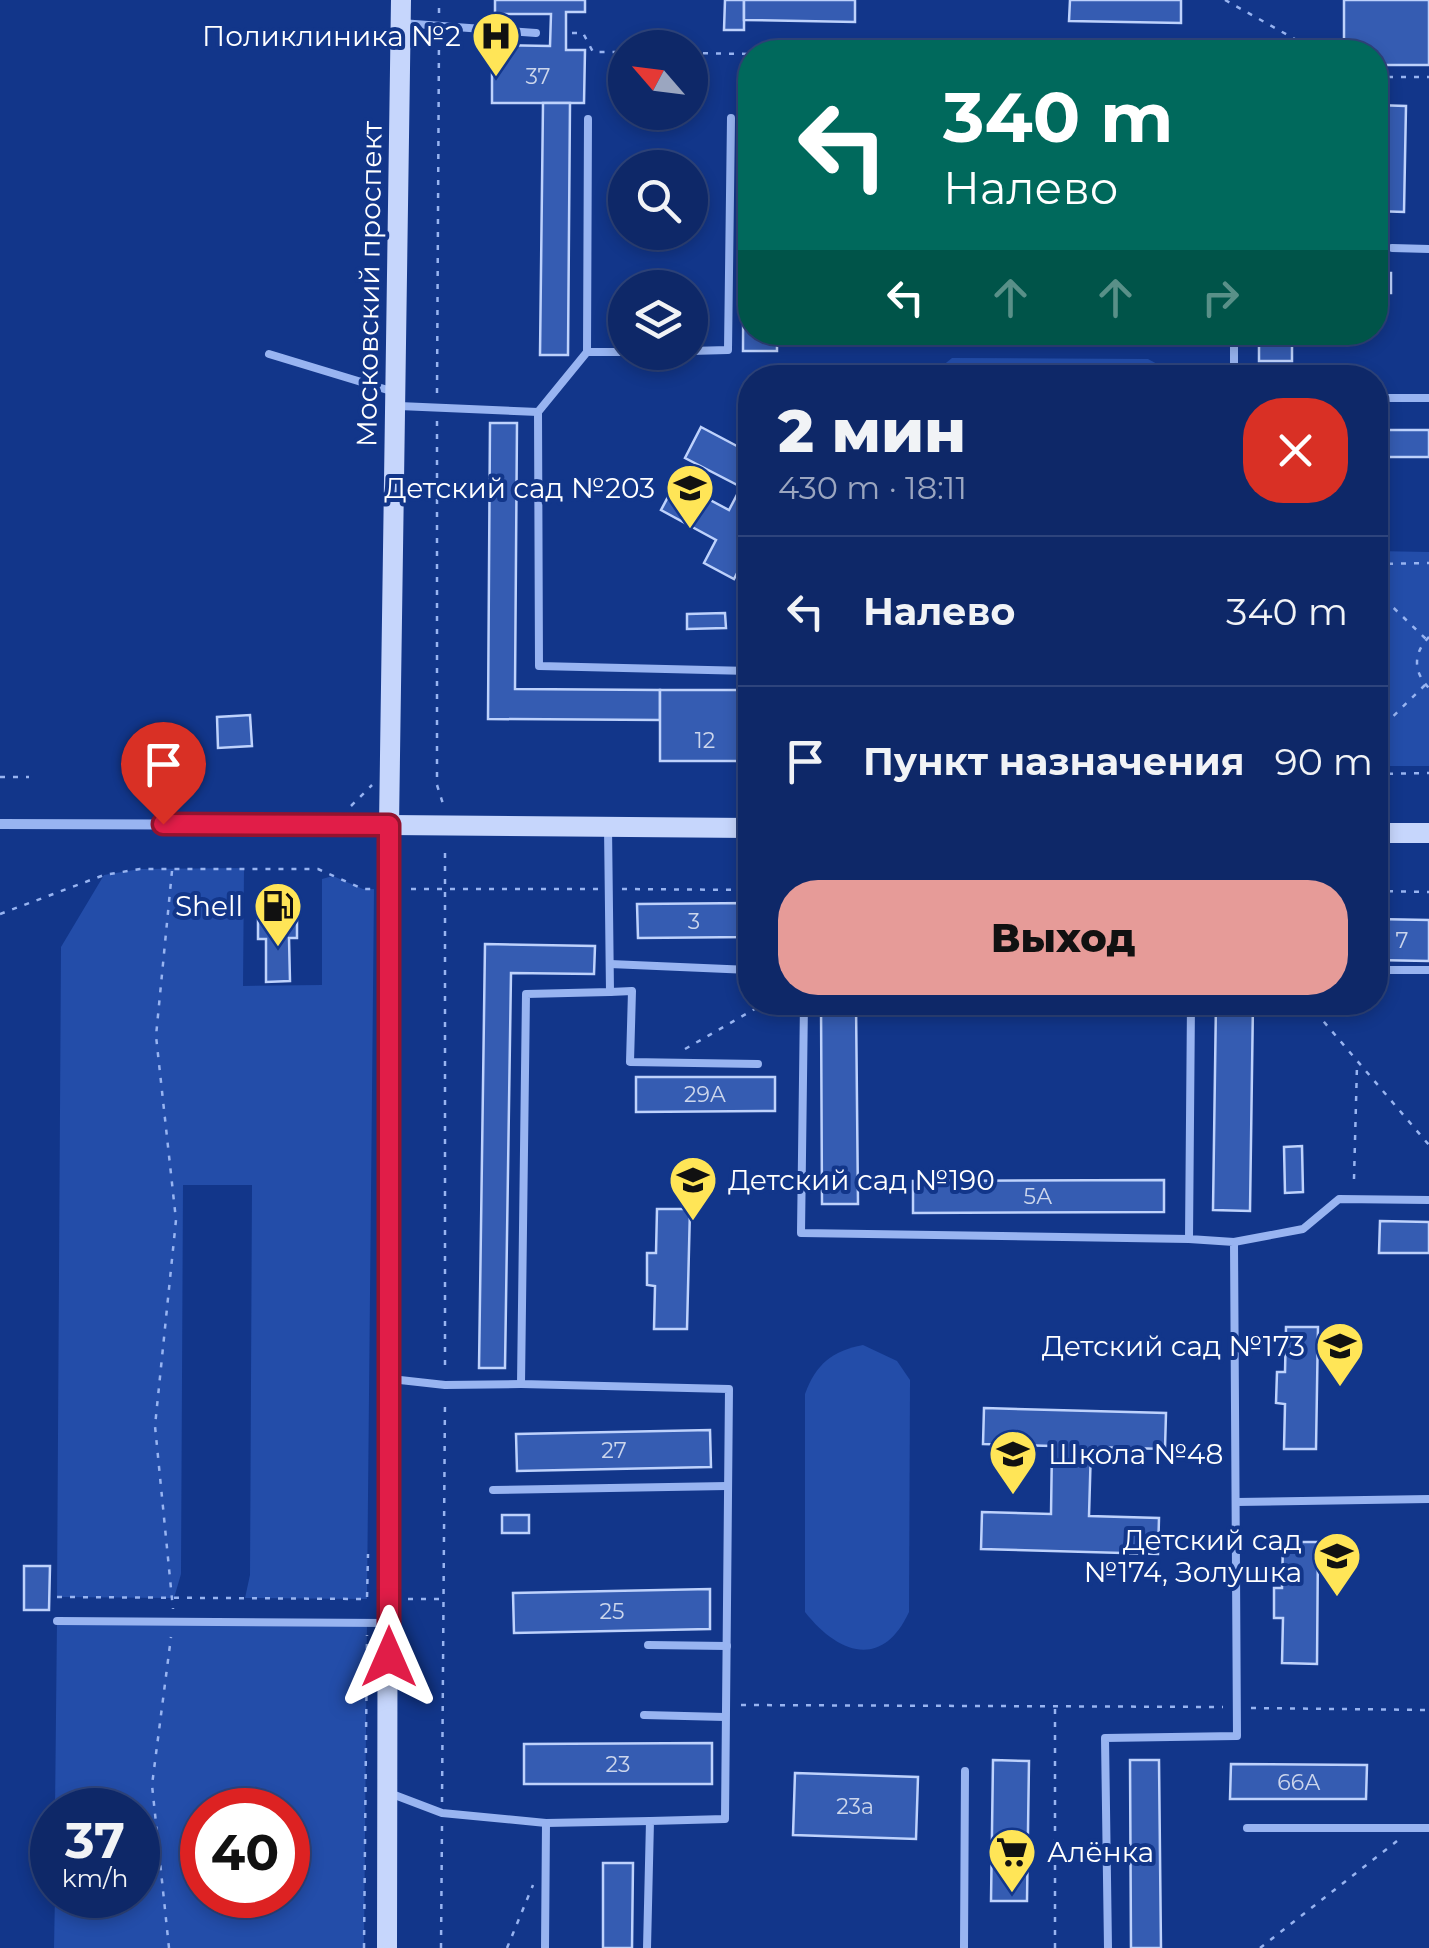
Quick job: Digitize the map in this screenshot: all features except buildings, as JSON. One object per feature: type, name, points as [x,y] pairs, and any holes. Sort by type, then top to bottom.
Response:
[{"type":"street","name":"Московский проспект","points":[[387,1948],[389,825],[401,0]]},
{"type":"street","points":[[0,824],[738,828]]},
{"type":"street","points":[[1388,833],[1429,833]]},
{"type":"lane","points":[[400,22],[536,32]]},
{"type":"lane","points":[[708,350],[728,350],[731,118]]},
{"type":"lane","points":[[588,119],[588,352],[538,412],[540,666],[738,671]]},
{"type":"lane","points":[[1392,248],[1429,249]]},
{"type":"lane","points":[[588,352],[608,352]]},
{"type":"lane","points":[[269,354],[437,410],[538,412]]},
{"type":"lane","points":[[1388,398],[1429,398]]},
{"type":"lane","points":[[608,826],[610,992]]},
{"type":"lane","points":[[610,964],[738,969]]},
{"type":"lane","points":[[1388,970],[1429,970]]},
{"type":"lane","points":[[521,1384],[526,994],[632,992],[630,1062],[758,1064]]},
{"type":"lane","points":[[804,1015],[801,1233],[1234,1242],[1303,1229],[1339,1199],[1429,1200]]},
{"type":"lane","points":[[1189,1239],[1190,1015]]},
{"type":"lane","points":[[1108,1948],[1105,1738],[1236,1736],[1234,1242]]},
{"type":"lane","points":[[388,1792],[442,1814],[546,1823],[725,1819],[729,1389],[445,1385],[390,1379]]},
{"type":"lane","points":[[493,1490],[728,1486]]},
{"type":"lane","points":[[1236,1502],[1429,1499]]},
{"type":"lane","points":[[56,1621],[389,1623]]},
{"type":"lane","points":[[648,1645],[726,1646]]},
{"type":"lane","points":[[644,1715],[725,1717]]},
{"type":"lane","points":[[964,1948],[965,1771]]},
{"type":"lane","points":[[647,1948],[650,1820]]},
{"type":"lane","points":[[545,1948],[546,1823]]},
{"type":"lane","points":[[1247,1828],[1429,1828]]},
{"type":"path","points":[[439,0],[437,784],[446,811]]},
{"type":"path","points":[[1225,0],[1297,40]]},
{"type":"path","points":[[572,33],[583,33],[592,52],[608,52]]},
{"type":"path","points":[[708,53],[738,54]]},
{"type":"path","points":[[1388,77],[1429,78]]},
{"type":"path","points":[[1388,564],[1429,564]]},
{"type":"path","points":[[1388,602],[1428,638],[1416,660],[1427,686],[1388,722]]},
{"type":"path","points":[[1388,774],[1429,773]]},
{"type":"path","points":[[0,777],[29,777]]},
{"type":"path","points":[[351,806],[373,784]]},
{"type":"path","points":[[442,1948],[445,852]]},
{"type":"path","points":[[169,1948],[152,1786],[174,1598],[156,1426],[176,1220],[156,1036],[173,868]]},
{"type":"path","points":[[0,914],[104,876],[173,868],[318,868],[363,889],[374,889]]},
{"type":"path","points":[[411,889],[444,890]]},
{"type":"path","points":[[1388,892],[1429,892]]},
{"type":"path","points":[[658,1064],[744,1015]]},
{"type":"path","points":[[1318,1015],[1429,1145]]},
{"type":"path","points":[[1354,1179],[1358,1062]]},
{"type":"path","points":[[57,1597],[368,1599]]},
{"type":"path","points":[[408,1599],[444,1599]]},
{"type":"path","points":[[364,1948],[367,1634]]},
{"type":"path","points":[[726,1705],[1429,1710]]},
{"type":"path","points":[[1054,1948],[1055,1707]]},
{"type":"path","points":[[1260,1948],[1414,1828]]},
{"type":"path","points":[[507,1948],[533,1885]]},
{"type":"shaded area","points":[[952,358],[1148,359],[1159,365],[943,365]]},
{"type":"shaded area","points":[[1388,551],[1429,552],[1429,766],[1388,766]]},
{"type":"shaded area","points":[[244,868],[243,986],[322,985],[322,879],[333,876],[363,889],[374,889],[367,1599],[245,1598],[250,1575],[252,1185],[183,1185],[181,1574],[174,1598],[57,1597],[61,947],[104,875],[140,869]]},
{"type":"shaded area","points":[[863,1345],[897,1361],[910,1380],[909,1612],[886,1642],[873,1649],[859,1650],[831,1638],[805,1612],[805,1394],[826,1360]]},
{"type":"shaded area","points":[[57,1621],[367,1623],[364,1948],[54,1948],[55,1918],[160,1918],[160,1788],[55,1788]]},
{"type":"place","name":"Поликлиника №2","points":[[496,78]]},
{"type":"place","name":"Детский сад №203","points":[[690,530]]},
{"type":"place","name":"Shell","points":[[278,948]]},
{"type":"place","name":"Детский сад №190","points":[[693,1222]]},
{"type":"place","name":"Детский сад №173","points":[[1340,1388]]},
{"type":"place","name":"Школа №48","points":[[1013,1496]]},
{"type":"place","name":"Детский сад №174, Золушка","points":[[1337,1598]]},
{"type":"place","name":"Алёнка","points":[[1012,1894]]},
{"type":"route","points":[[163,824],[389,825],[389,1657]]}]
